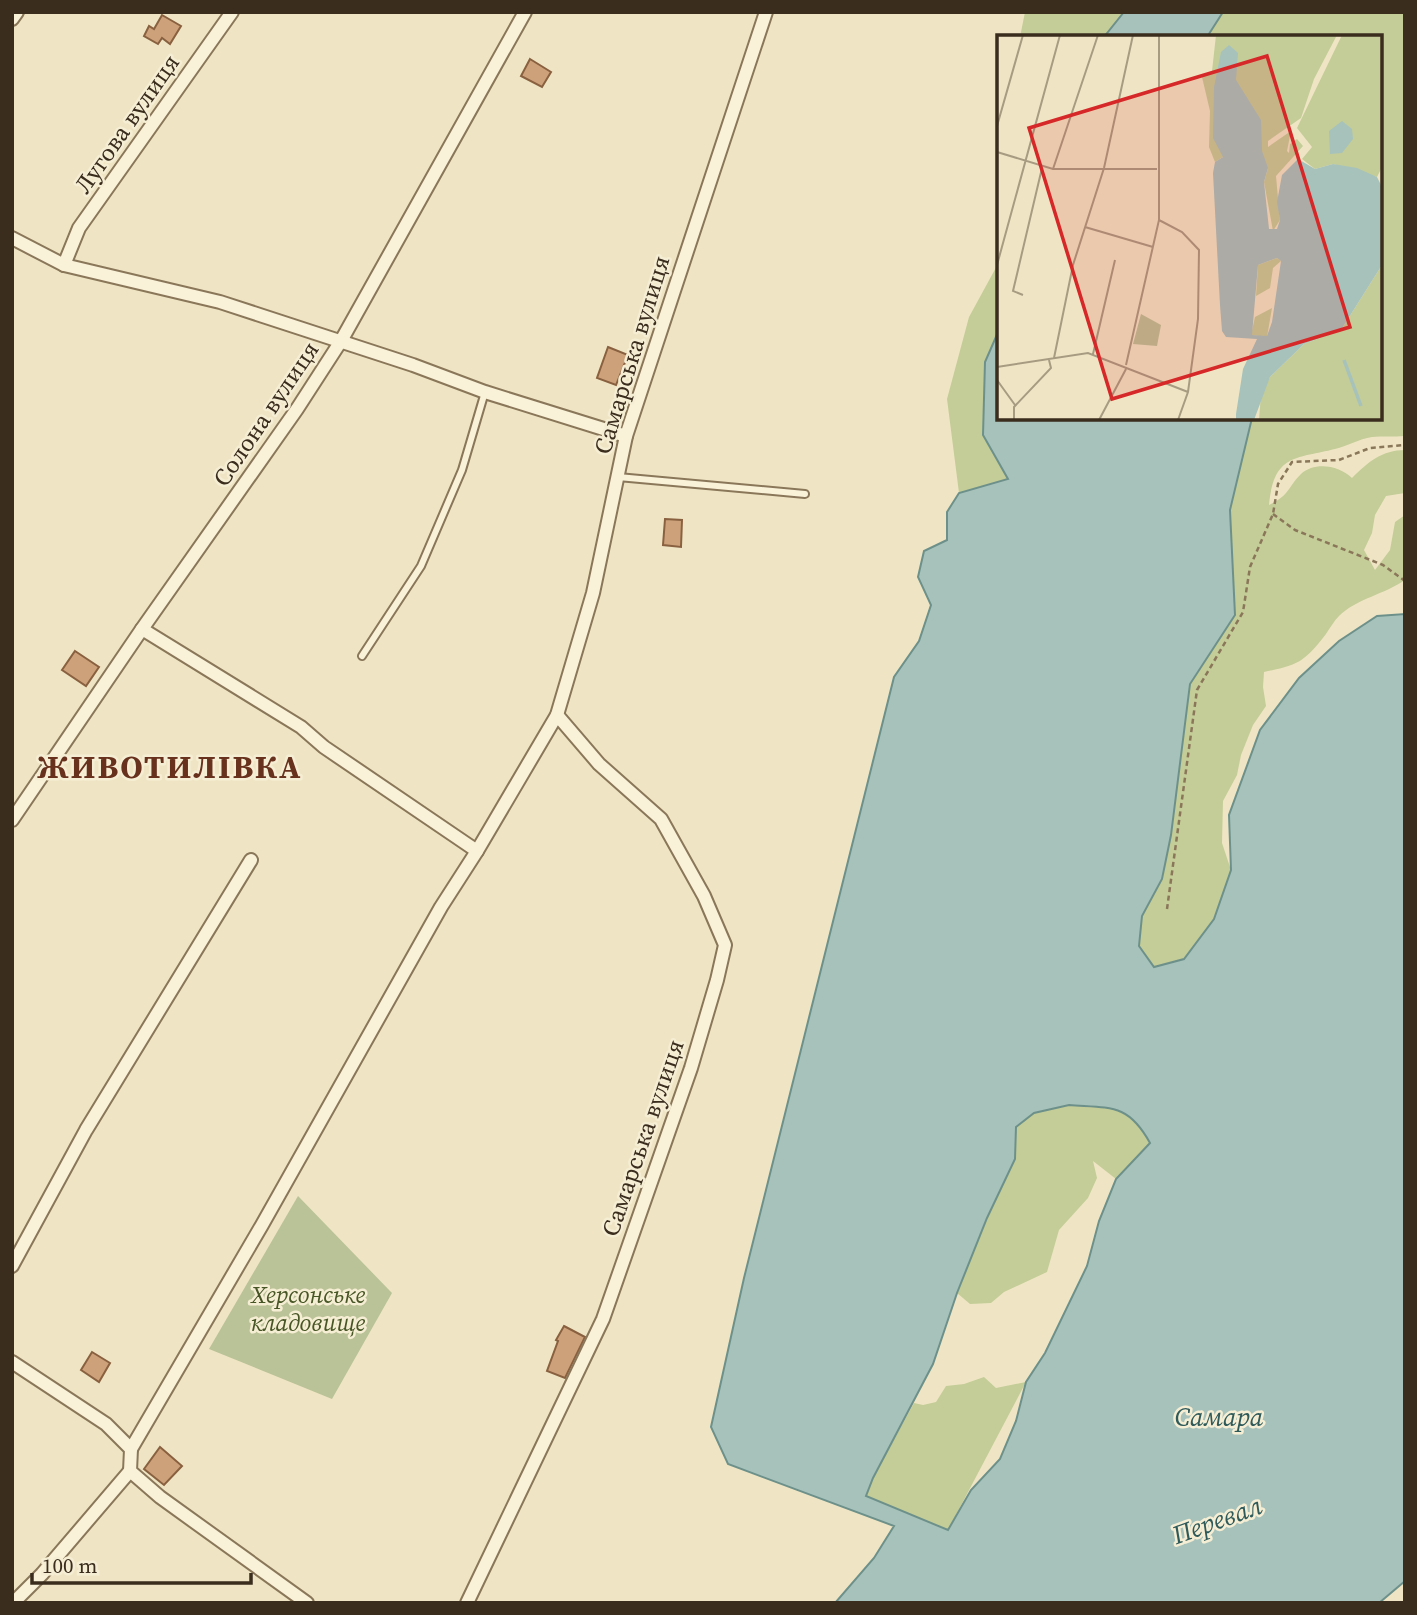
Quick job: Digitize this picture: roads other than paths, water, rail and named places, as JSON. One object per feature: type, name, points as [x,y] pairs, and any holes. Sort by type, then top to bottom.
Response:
[{"type":"street","points":[[12,19],[17,12]]},
{"type":"street","name":"Лугова вулиця","points":[[64,265],[79,228],[232,12]]},
{"type":"street","name":"Солона вулиця","points":[[12,820],[297,409],[341,341],[525,12]]},
{"type":"street","name":"Самарська вулиця","points":[[131,1449],[262,1225],[441,907],[557,715],[593,593],[626,436],[766,12]]},
{"type":"street","points":[[12,238],[64,265],[220,302],[485,392],[626,436]]},
{"type":"street","points":[[142,629],[301,727],[324,747],[477,851]]},
{"type":"street","name":"Самарська вулиця","points":[[467,1603],[603,1319],[691,1068],[725,945],[704,895],[662,819],[599,764],[557,715]]},
{"type":"street","points":[[12,1266],[86,1130],[251,860]]},
{"type":"street","points":[[12,1362],[106,1424],[131,1449],[130,1471],[42,1574],[13,1603]]},
{"type":"street","points":[[130,1471],[160,1497],[307,1603]]},
{"type":"lane","points":[[362,656],[421,566],[462,470],[485,392]]},
{"type":"lane","points":[[618,477],[805,494]]},
{"type":"water","points":[[1124,12],[1223,12],[1208,35],[1106,35]]},
{"type":"water","name":"Самара","points":[[997,335],[997,420],[1252,420],[1230,510],[1235,615],[1190,684],[1171,835],[1162,879],[1142,916],[1139,946],[1154,967],[1184,959],[1214,919],[1231,870],[1229,815],[1260,730],[1299,678],[1339,641],[1377,616],[1405,614],[1405,1581],[1379,1603],[835,1603],[874,1558],[894,1526],[728,1464],[711,1427],[744,1278],[894,677],[919,641],[931,605],[918,577],[924,551],[947,540],[947,512],[959,493],[1008,479],[983,435],[985,362]],"holes":[[[1069,1105],[1107,1108],[1126,1114],[1142,1130],[1150,1143],[1116,1179],[1099,1221],[1087,1266],[1045,1353],[1026,1382],[1016,1421],[1000,1459],[971,1490],[948,1530],[866,1496],[933,1364],[957,1293],[987,1218],[1015,1159],[1016,1127],[1034,1113]]]},
{"type":"district","name":"ЖИВОТИЛІВКА","points":[[170,767]]},
{"type":"park label","name":"Херсонське кладовище","points":[[308,1309]]},
{"type":"water label","name":"Перевал","points":[[1217,1520]]}]
